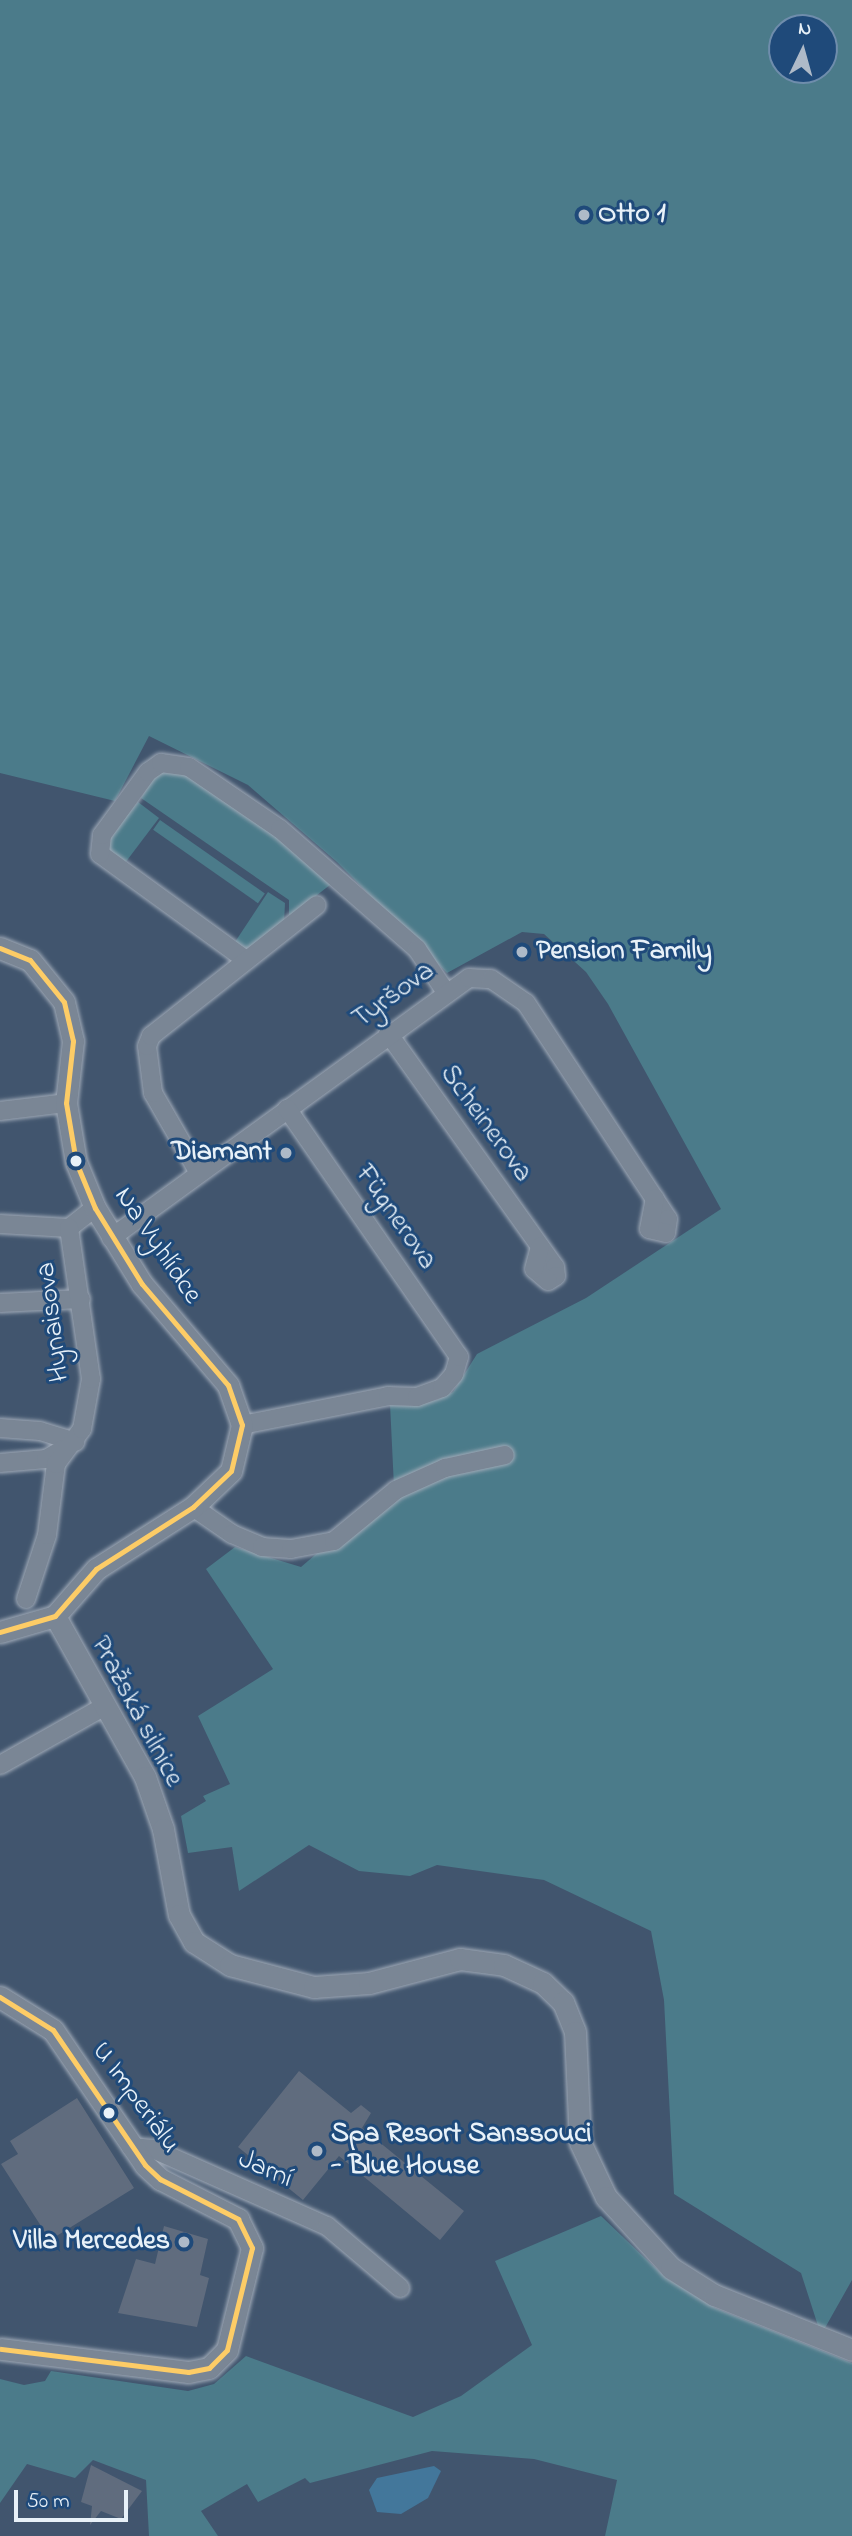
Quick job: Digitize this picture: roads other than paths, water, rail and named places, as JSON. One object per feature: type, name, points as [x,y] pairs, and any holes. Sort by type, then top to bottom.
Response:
[{"type":"street","points":[[246,960],[100,854],[102,835],[148,772],[161,763],[189,768],[280,828],[417,949],[445,991]]},
{"type":"street","points":[[199,1174],[153,1093],[147,1046],[151,1037],[317,905]]},
{"type":"street","name":"Na Vyhlídce","points":[[0,948],[30,960],[64,1002],[73,1041],[66,1103],[76,1162],[94,1208],[142,1284],[228,1385],[242,1425]]},
{"type":"street","name":"Tyršova","points":[[111,1238],[387,1033],[445,991],[469,978],[491,979],[513,989],[655,1199]]},
{"type":"street","name":"Scheinerova","points":[[387,1033],[540,1247]]},
{"type":"street","points":[[0,1111],[66,1103]]},
{"type":"street","name":"Fügnerova","points":[[242,1425],[388,1396],[417,1396],[442,1388],[454,1374],[459,1357],[287,1109]]},
{"type":"street","name":"Hynaisova","points":[[26,1599],[47,1535],[56,1464],[75,1442],[91,1379],[69,1228],[94,1208]]},
{"type":"street","points":[[0,1224],[69,1228]]},
{"type":"street","points":[[0,1303],[81,1299]]},
{"type":"street","points":[[0,1632],[55,1616],[96,1569],[193,1507],[230,1471],[242,1425]]},
{"type":"street","points":[[0,1427],[40,1431],[75,1442]]},
{"type":"street","points":[[0,1463],[46,1459],[75,1442]]},
{"type":"street","points":[[193,1507],[232,1534],[262,1547],[291,1549],[334,1541],[396,1490],[446,1468],[505,1455]]},
{"type":"street","name":"Pražská silnice","points":[[55,1616],[145,1777],[163,1829],[179,1915],[194,1942],[230,1965],[314,1987],[369,1983],[460,1959],[504,1965],[544,1983],[563,2003],[575,2032],[580,2142],[606,2197],[671,2268],[692,2282],[830,2346],[852,2350]]},
{"type":"street","points":[[0,1765],[105,1706]]},
{"type":"street","name":"U Imperiálu","points":[[0,1997],[53,2030],[131,2147],[160,2179],[232,2215],[247,2232],[251,2257],[224,2356],[209,2368],[188,2372],[0,2349]]},
{"type":"street","name":"Jarní","points":[[131,2147],[153,2149],[327,2226],[400,2288]]},
{"type":"place","name":"Otto 1","points":[[584,215]]},
{"type":"place","name":"Pension Family","points":[[522,952]]},
{"type":"place","name":"Diamant","points":[[286,1153]]},
{"type":"place","name":"Spa Resort Sanssouci - Blue House","points":[[317,2151]]},
{"type":"place","name":"Villa Mercedes","points":[[184,2242]]}]
